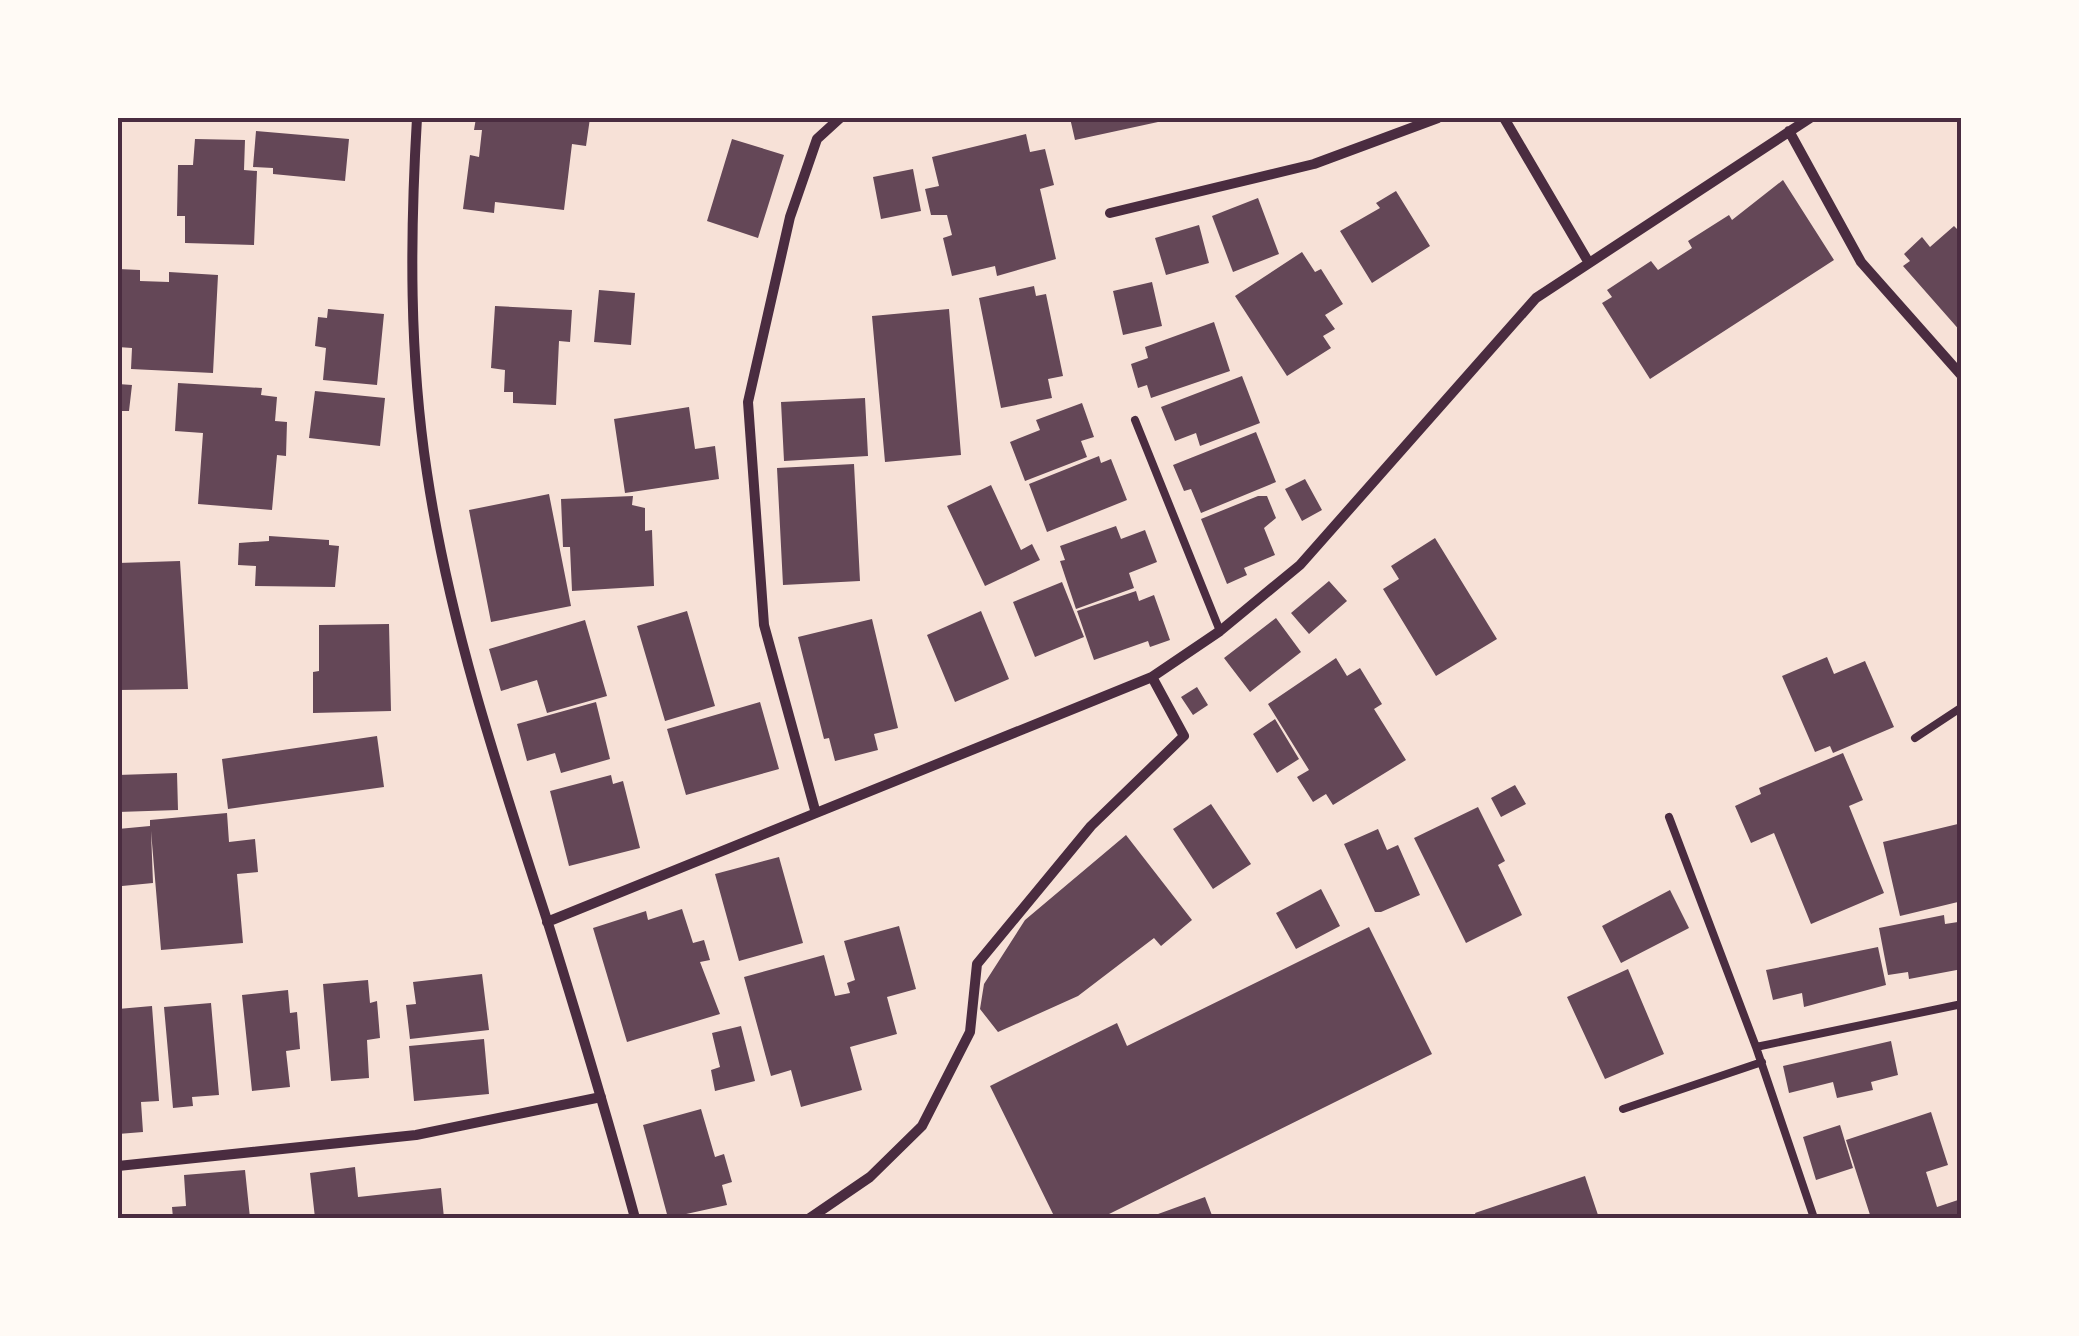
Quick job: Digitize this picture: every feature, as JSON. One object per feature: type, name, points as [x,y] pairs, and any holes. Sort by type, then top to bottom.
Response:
[{"type":"street","points":[[416,118],[410,242],[412,349],[427,474],[453,605],[492,755],[636,1218]]},
{"type":"street","points":[[815,810],[764,625],[748,402],[790,217],[817,140],[840,118]]},
{"type":"street","points":[[1110,213],[1314,164],[1438,118]]},
{"type":"street","points":[[1504,118],[1589,263]]},
{"type":"street","points":[[547,922],[815,810],[1152,677],[1220,631],[1300,565],[1536,298],[1810,118]]},
{"type":"street","points":[[1789,131],[1861,262],[1962,376]]},
{"type":"street","points":[[810,1218],[870,1177],[922,1126],[970,1032],[977,964],[1091,826],[1184,736],[1152,677]]},
{"type":"street","points":[[118,1166],[416,1135],[601,1097]]},
{"type":"lane","points":[[1135,420],[1220,631]]},
{"type":"lane","points":[[1915,738],[1962,707]]},
{"type":"lane","points":[[1669,817],[1762,1062],[1814,1218]]},
{"type":"lane","points":[[1756,1046],[1962,1004]]},
{"type":"lane","points":[[1623,1110],[1762,1062]]},
{"type":"building","points":[[476,118],[590,118],[586,146],[572,144],[564,210],[495,202],[494,213],[463,209],[470,155],[479,157],[482,130],[474,130]]},
{"type":"building","points":[[1070,118],[1157,118],[1158,122],[1075,140]]},
{"type":"building","points":[[256,131],[349,139],[345,181],[273,174],[273,168],[253,167]]},
{"type":"building","points":[[1026,134],[1030,152],[1045,149],[1054,185],[1040,189],[1056,259],[997,276],[995,266],[952,276],[943,238],[952,235],[947,215],[931,215],[925,189],[939,186],[932,157]]},
{"type":"building","points":[[195,139],[245,140],[244,170],[257,171],[254,245],[185,243],[185,216],[177,216],[178,165],[193,165]]},
{"type":"building","points":[[732,139],[784,155],[758,238],[707,221]]},
{"type":"building","points":[[913,169],[921,211],[881,219],[873,177]]},
{"type":"building","points":[[1783,180],[1834,260],[1650,379],[1602,303],[1612,297],[1607,290],[1651,261],[1658,270],[1692,248],[1688,241],[1729,215],[1732,220]]},
{"type":"building","points":[[1396,191],[1430,246],[1372,283],[1340,231],[1380,208],[1376,203]]},
{"type":"building","points":[[1258,198],[1279,254],[1233,272],[1212,216]]},
{"type":"building","points":[[1199,225],[1209,263],[1166,275],[1155,238]]},
{"type":"building","points":[[1954,226],[1962,234],[1962,333],[1903,266],[1910,261],[1904,254],[1922,237],[1930,247]]},
{"type":"building","points":[[1302,252],[1315,272],[1321,269],[1343,304],[1325,315],[1335,329],[1323,336],[1331,348],[1287,376],[1235,296]]},
{"type":"building","points":[[118,269],[140,270],[140,281],[169,282],[169,272],[218,275],[213,373],[131,369],[132,348],[118,347]]},
{"type":"building","points":[[1152,282],[1162,326],[1123,335],[1113,291]]},
{"type":"building","points":[[1034,286],[1036,296],[1046,294],[1063,376],[1048,379],[1052,398],[1001,408],[979,298]]},
{"type":"building","points":[[599,290],[635,293],[631,345],[594,342]]},
{"type":"building","points":[[495,306],[572,310],[570,342],[559,341],[556,405],[513,403],[513,392],[504,392],[505,370],[491,368]]},
{"type":"building","points":[[328,309],[384,314],[377,385],[323,380],[326,348],[315,346],[318,317],[327,318]]},
{"type":"building","points":[[949,309],[961,455],[885,462],[872,316]]},
{"type":"building","points":[[1214,322],[1230,371],[1151,398],[1147,385],[1138,388],[1131,364],[1148,358],[1145,347]]},
{"type":"building","points":[[1242,376],[1260,423],[1200,446],[1196,433],[1175,441],[1161,407]]},
{"type":"building","points":[[178,383],[262,388],[261,395],[277,397],[275,421],[287,422],[286,456],[277,455],[272,510],[198,504],[203,433],[175,431]]},
{"type":"building","points":[[118,384],[132,385],[129,411],[118,411]]},
{"type":"building","points":[[315,391],[385,398],[380,446],[309,438]]},
{"type":"building","points":[[865,398],[868,456],[784,461],[781,402]]},
{"type":"building","points":[[1082,403],[1094,437],[1081,441],[1087,457],[1025,481],[1010,442],[1040,430],[1036,420]]},
{"type":"building","points":[[689,407],[695,449],[715,446],[719,479],[625,493],[614,419]]},
{"type":"building","points":[[1256,432],[1276,482],[1201,513],[1191,489],[1184,491],[1173,465]]},
{"type":"building","points":[[1099,456],[1101,463],[1111,459],[1127,500],[1047,532],[1029,484]]},
{"type":"building","points":[[854,464],[860,581],[783,585],[777,468]]},
{"type":"building","points":[[1305,479],[1322,510],[1302,521],[1285,489]]},
{"type":"building","points":[[991,485],[1021,550],[1032,544],[1040,560],[985,586],[947,506]]},
{"type":"building","points":[[549,494],[571,606],[491,622],[469,510]]},
{"type":"building","points":[[633,496],[632,505],[645,508],[645,531],[652,530],[654,586],[572,591],[570,547],[563,547],[561,499]]},
{"type":"building","points":[[1267,496],[1276,518],[1264,528],[1275,555],[1244,568],[1247,575],[1227,584],[1201,519]]},
{"type":"building","points":[[1116,526],[1121,539],[1145,530],[1157,562],[1129,573],[1134,588],[1076,609],[1060,561],[1065,560],[1060,546]]},
{"type":"building","points":[[269,536],[329,540],[329,545],[339,546],[335,587],[255,586],[256,566],[238,565],[239,543],[269,541]]},
{"type":"building","points":[[1435,538],[1497,639],[1436,676],[1383,589],[1399,579],[1391,566]]},
{"type":"building","points":[[180,561],[188,689],[118,690],[118,563]]},
{"type":"building","points":[[1329,581],[1347,601],[1309,634],[1291,613]]},
{"type":"building","points":[[1062,582],[1084,637],[1035,657],[1013,602]]},
{"type":"building","points":[[1136,591],[1139,601],[1154,595],[1170,640],[1150,647],[1148,641],[1094,660],[1077,611]]},
{"type":"building","points":[[687,611],[715,706],[665,721],[637,626]]},
{"type":"building","points":[[981,611],[1009,679],[955,702],[927,635]]},
{"type":"building","points":[[1276,618],[1301,652],[1250,692],[1224,658]]},
{"type":"building","points":[[872,619],[898,728],[874,734],[878,750],[835,761],[829,738],[824,739],[798,637]]},
{"type":"building","points":[[585,620],[607,696],[547,713],[537,680],[501,691],[489,649]]},
{"type":"building","points":[[389,624],[391,711],[313,713],[313,672],[319,671],[319,625]]},
{"type":"building","points":[[1827,657],[1834,674],[1865,661],[1894,727],[1833,753],[1830,746],[1815,752],[1782,676]]},
{"type":"building","points":[[1336,658],[1347,676],[1360,668],[1382,704],[1374,709],[1406,760],[1333,805],[1326,794],[1313,802],[1297,777],[1309,770],[1268,704]]},
{"type":"building","points":[[1197,687],[1208,705],[1193,715],[1181,697]]},
{"type":"building","points":[[596,702],[610,759],[561,773],[555,753],[527,761],[517,724]]},
{"type":"building","points":[[760,702],[779,769],[686,795],[667,729]]},
{"type":"building","points":[[1275,719],[1299,759],[1277,773],[1253,734]]},
{"type":"building","points":[[377,736],[384,787],[228,809],[222,759]]},
{"type":"building","points":[[1843,753],[1863,800],[1849,806],[1884,893],[1811,924],[1774,833],[1751,843],[1735,806],[1761,794],[1759,788]]},
{"type":"building","points":[[177,773],[178,810],[118,812],[118,775]]},
{"type":"building","points":[[611,775],[613,784],[623,781],[640,848],[569,866],[550,791]]},
{"type":"building","points":[[1515,785],[1526,804],[1501,817],[1491,798]]},
{"type":"building","points":[[1211,804],[1251,864],[1213,889],[1173,829]]},
{"type":"building","points":[[1478,807],[1505,861],[1498,865],[1522,915],[1466,943],[1414,838]]},
{"type":"building","points":[[227,813],[229,842],[255,839],[258,872],[237,874],[243,943],[161,950],[151,831],[153,883],[122,886],[118,829],[150,826],[150,820]]},
{"type":"building","points":[[1962,823],[1962,901],[1900,916],[1883,842]]},
{"type":"building","points":[[1378,829],[1387,850],[1398,845],[1420,895],[1375,912],[1344,844]]},
{"type":"building","points":[[1126,835],[1192,920],[1161,946],[1154,938],[1078,996],[998,1032],[980,1009],[984,984],[1025,920]]},
{"type":"building","points":[[779,857],[803,943],[739,961],[715,874]]},
{"type":"building","points":[[1321,889],[1340,926],[1296,949],[1276,913]]},
{"type":"building","points":[[1670,890],[1689,928],[1621,963],[1602,926]]},
{"type":"building","points":[[682,909],[693,943],[704,940],[710,960],[700,962],[720,1014],[627,1042],[593,928],[646,911],[648,920]]},
{"type":"building","points":[[1944,915],[1945,924],[1958,922],[1962,969],[1909,979],[1908,972],[1888,975],[1879,928]]},
{"type":"building","points":[[899,926],[916,989],[887,997],[897,1034],[850,1047],[862,1090],[801,1107],[791,1070],[771,1076],[744,977],[824,955],[835,996],[850,993],[847,983],[855,980],[844,941]]},
{"type":"building","points":[[1369,927],[1432,1054],[1101,1218],[1055,1218],[990,1086],[1117,1023],[1127,1046]]},
{"type":"building","points":[[1878,947],[1886,985],[1804,1007],[1802,993],[1773,1000],[1766,970]]},
{"type":"building","points":[[1628,969],[1664,1054],[1605,1079],[1567,997]]},
{"type":"building","points":[[482,974],[489,1030],[410,1039],[406,1005],[416,1004],[413,982]]},
{"type":"building","points":[[368,980],[370,1003],[377,1001],[380,1038],[367,1040],[369,1078],[331,1081],[323,984]]},
{"type":"building","points":[[288,990],[290,1013],[297,1012],[300,1049],[286,1051],[290,1087],[252,1091],[242,995]]},
{"type":"building","points":[[211,1003],[219,1095],[192,1097],[193,1106],[173,1108],[164,1007]]},
{"type":"building","points":[[152,1006],[159,1101],[141,1102],[143,1132],[118,1134],[118,1009]]},
{"type":"building","points":[[741,1026],[755,1081],[715,1091],[711,1070],[720,1067],[712,1033]]},
{"type":"building","points":[[484,1039],[489,1094],[414,1101],[409,1046]]},
{"type":"building","points":[[1891,1041],[1898,1075],[1871,1082],[1873,1090],[1837,1098],[1833,1082],[1789,1093],[1783,1066]]},
{"type":"building","points":[[701,1109],[715,1157],[724,1154],[732,1182],[722,1185],[727,1205],[668,1218],[643,1125]]},
{"type":"building","points":[[1931,1112],[1948,1165],[1926,1172],[1937,1207],[1958,1200],[1962,1218],[1871,1218],[1846,1140]]},
{"type":"building","points":[[1840,1125],[1853,1168],[1816,1180],[1803,1137]]},
{"type":"building","points":[[355,1167],[358,1197],[441,1188],[444,1218],[315,1218],[310,1173]]},
{"type":"building","points":[[245,1170],[250,1218],[173,1218],[172,1207],[186,1206],[184,1175]]},
{"type":"building","points":[[1585,1176],[1599,1218],[1477,1218],[1475,1213]]},
{"type":"building","points":[[1205,1197],[1213,1218],[1147,1218]]}]
